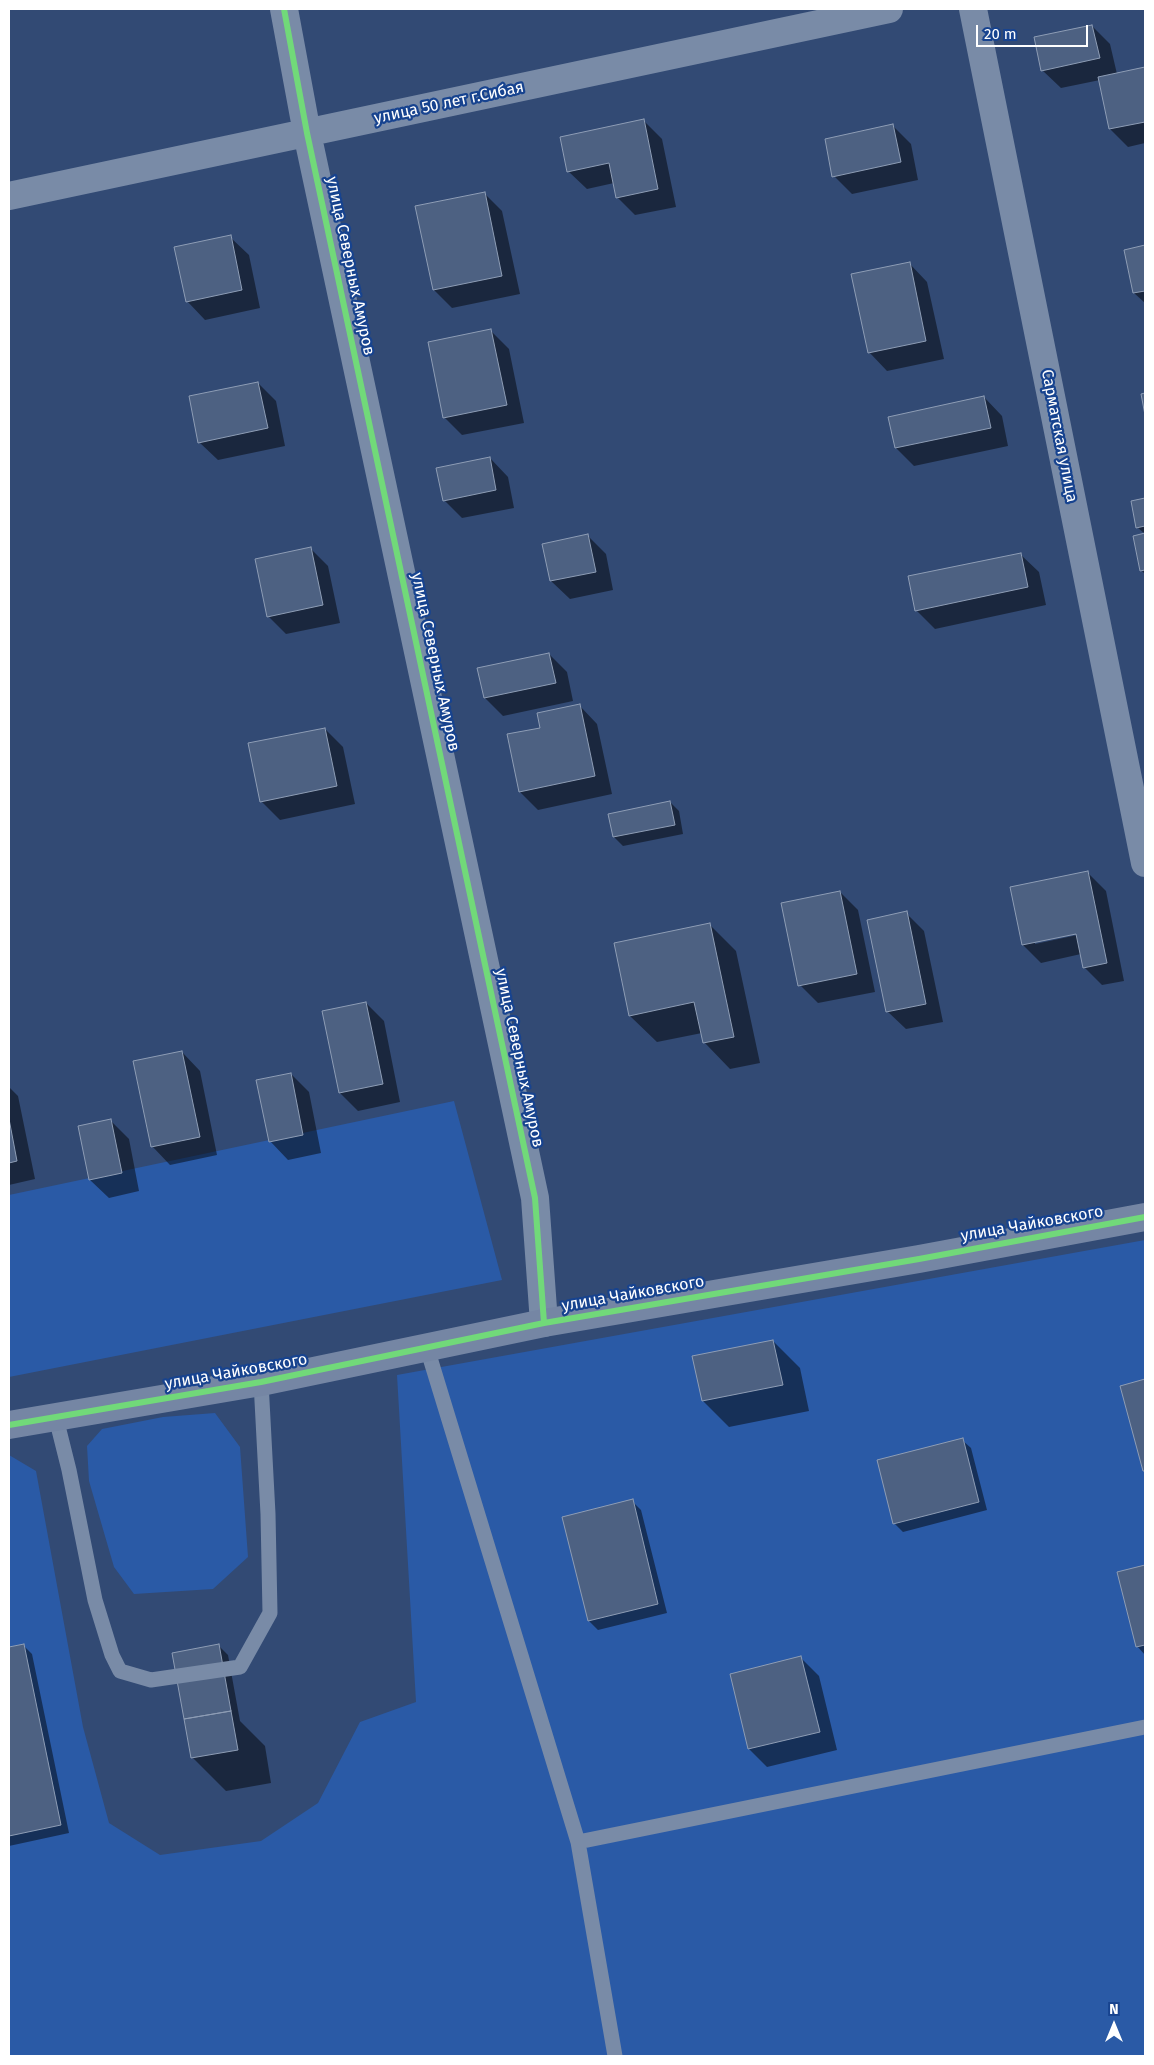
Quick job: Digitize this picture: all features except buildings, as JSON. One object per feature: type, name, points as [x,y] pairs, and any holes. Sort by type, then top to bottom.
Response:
[{"type":"street","name":"улица Северных Амуров","points":[[284,9],[307,133],[535,1198],[544,1324]]},
{"type":"street","name":"улица 50 лет г.Сибая","points":[[9,196],[889,9]]},
{"type":"street","name":"Сарматская улица","points":[[973,9],[1145,863]]},
{"type":"street","name":"улица Чайковского","points":[[9,1425],[261,1382],[544,1324],[919,1259],[1145,1217]]},
{"type":"lane","points":[[427,1348],[578,1842],[615,2056]]},
{"type":"lane","points":[[56,1418],[69,1470],[95,1600],[112,1655],[120,1671],[151,1680],[240,1668],[270,1613],[268,1514],[261,1382]]},
{"type":"lane","points":[[578,1842],[1145,1726]]},
{"type":"shaded area","points":[[454,1101],[502,1280],[9,1377],[9,1195]]},
{"type":"shaded area","points":[[1145,1240],[1145,2056],[9,2056],[9,1455],[36,1471],[83,1727],[109,1823],[160,1855],[261,1841],[318,1803],[360,1722],[416,1702],[397,1375]]},
{"type":"shaded area","points":[[215,1413],[240,1447],[248,1557],[213,1589],[134,1594],[114,1567],[89,1481],[87,1446],[102,1429],[163,1417]]},
{"type":"cycle path","points":[[284,9],[307,133],[535,1198],[544,1323]]},
{"type":"cycle path","points":[[9,1425],[261,1382],[544,1323],[919,1259],[1145,1217]]}]
